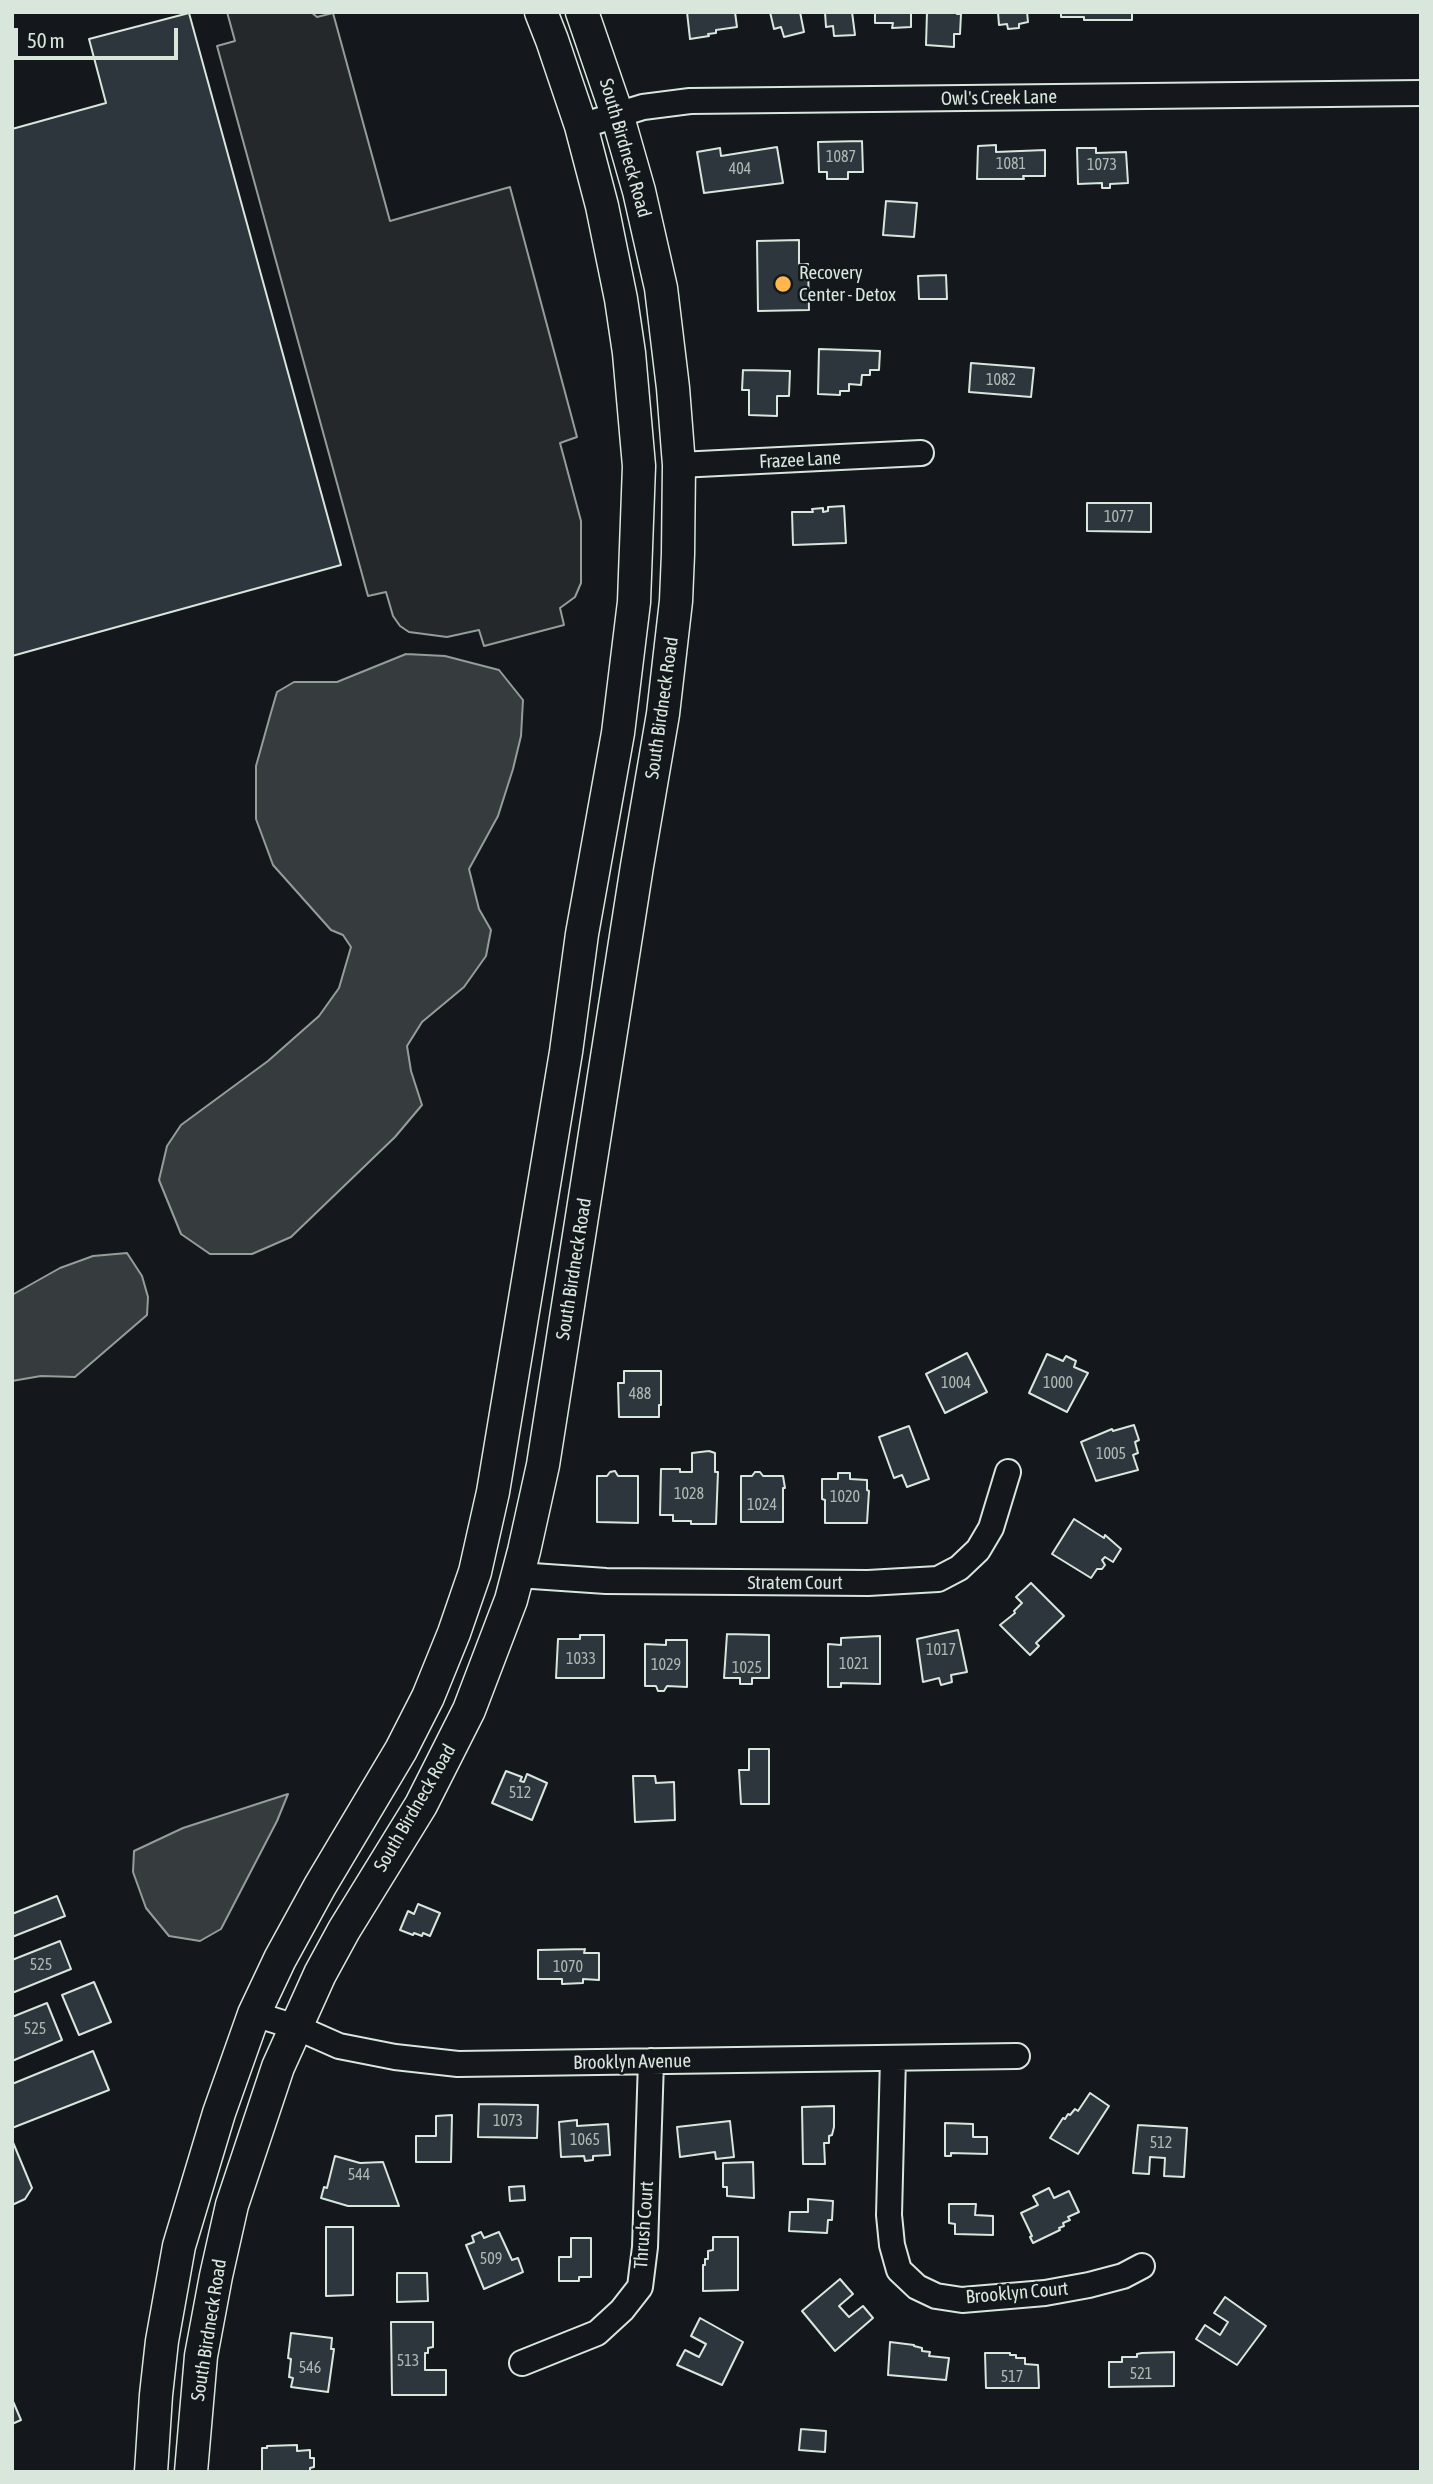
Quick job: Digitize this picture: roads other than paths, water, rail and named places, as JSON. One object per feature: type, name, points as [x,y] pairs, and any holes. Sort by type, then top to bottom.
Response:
[{"type":"main road","name":"South Birdneck Road","points":[[151,2472],[162,2341],[179,2246],[219,2113],[254,2014],[307,1910],[401,1750],[428,1697],[475,1572],[493,1492],[566,1052],[582,934],[618,733],[634,602],[639,466],[629,354],[602,206],[580,126],[541,12]]},
{"type":"main road","name":"South Birdneck Road","points":[[191,2472],[201,2356],[216,2276],[232,2205],[278,2067],[338,1941],[421,1805],[465,1718],[511,1600],[518,1575],[543,1465],[663,713],[676,601],[679,464],[673,388],[661,288],[639,191],[617,114],[582,12]]},
{"type":"street","name":"Owl's Creek Lane","points":[[580,126],[643,107],[690,101],[1421,93]]},
{"type":"street","name":"Frazee Lane","points":[[679,464],[921,453]]},
{"type":"street","name":"Stratem Court","points":[[518,1575],[606,1581],[868,1583],[937,1579],[959,1568],[978,1550],[990,1528],[1009,1472]]},
{"type":"street","name":"Brooklyn Avenue","points":[[254,2014],[296,2027],[339,2046],[395,2057],[458,2064],[1017,2056]]},
{"type":"street","name":"Brooklyn Court","points":[[893,2058],[889,2215],[892,2245],[899,2270],[917,2287],[936,2296],[962,2300],[1033,2294],[1089,2285],[1124,2276],[1142,2266]]},
{"type":"street","name":"Thrush Court","points":[[522,2364],[597,2333],[622,2311],[640,2287],[645,2247],[651,2061]]},
{"type":"place","name":"Recovery Center - Detox","points":[[783,284]]}]
